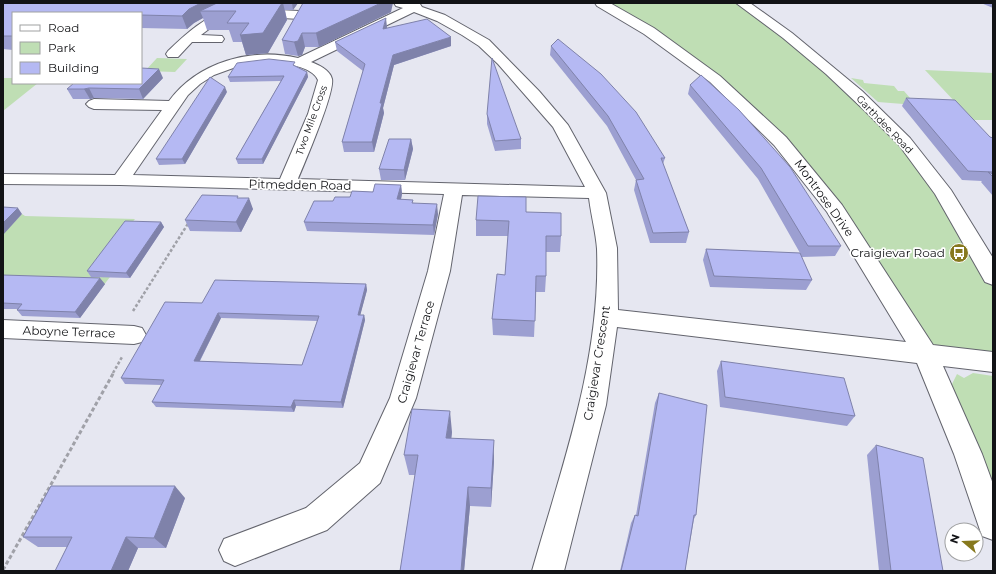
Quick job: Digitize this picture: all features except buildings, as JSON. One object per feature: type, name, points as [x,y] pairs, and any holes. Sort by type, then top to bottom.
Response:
[{"type":"street","points":[[173,54],[199,27],[236,6],[296,20],[305,3]]},
{"type":"street","name":"Montrose Drive","points":[[602,3],[649,31],[690,59],[738,99],[780,141],[835,209],[926,354],[968,454],[993,525]]},
{"type":"street","name":"Garthdee Road","points":[[742,3],[780,29],[835,75],[910,147],[964,225],[993,277]]},
{"type":"street","points":[[300,62],[408,5]]},
{"type":"street","name":"Craigievar Crescent","points":[[408,5],[441,18],[467,32],[484,43],[503,61],[560,125],[597,193],[607,248],[607,317],[593,405],[548,571]]},
{"type":"street","points":[[188,38],[217,39]]},
{"type":"street","points":[[274,58],[282,44]]},
{"type":"street","name":"Two Mile Cross","points":[[120,180],[182,92],[209,72],[236,63],[274,58],[300,62],[313,67],[321,73],[325,81],[321,98],[287,185]]},
{"type":"street","points":[[94,104],[172,106]]},
{"type":"street","name":"Pitmedden Road","points":[[3,179],[120,180],[597,193]]},
{"type":"street","name":"Craigievar Terrace","points":[[235,550],[316,519],[370,474],[404,398],[439,271],[454,189]]},
{"type":"street","points":[[607,317],[993,362]]},
{"type":"street","name":"Aboyne Terrace","points":[[3,329],[127,334]]},
{"type":"path","points":[[3,570],[127,334],[191,219]]},
{"type":"green space","points":[[601,3],[742,3],[760,14],[910,147],[993,277],[993,362],[926,354],[855,241],[738,99]]},
{"type":"green space","points":[[157,58],[187,59],[175,72],[145,71]]},
{"type":"green space","points":[[925,70],[993,73],[993,120],[972,120]]},
{"type":"green space","points":[[3,78],[12,78],[12,84],[37,84],[3,111]]},
{"type":"green space","points":[[851,78],[863,80],[864,83],[894,86],[898,91],[904,91],[916,105],[878,102]]},
{"type":"green space","points":[[22,214],[25,216],[135,219],[97,277],[110,277],[100,290],[45,289],[3,281],[3,234]]},
{"type":"green space","points":[[973,373],[993,376],[993,485],[956,400],[952,384],[957,374],[964,378]]},
{"type":"place","name":"Craigievar Road","points":[[959,253]]}]
